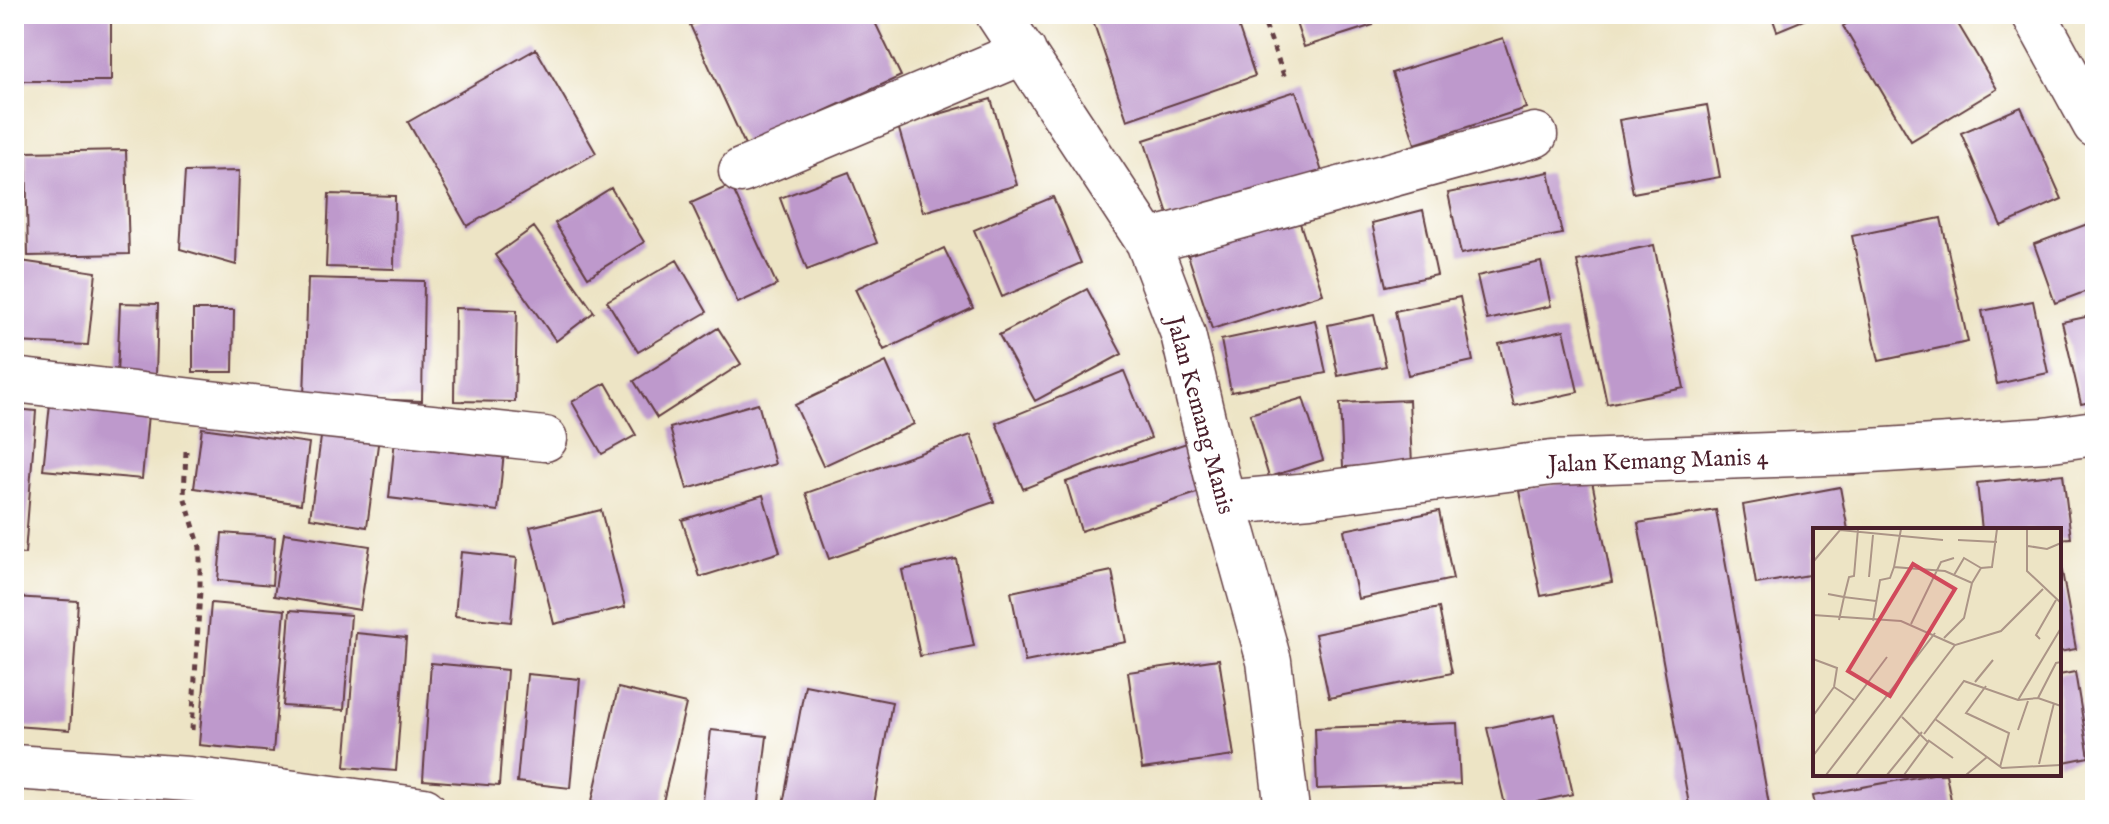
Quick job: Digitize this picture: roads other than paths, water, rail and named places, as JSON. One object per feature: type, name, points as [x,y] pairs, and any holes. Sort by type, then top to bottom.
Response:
[{"type":"street","name":"Jalan Kemang Manis","points":[[998,14],[1148,242],[1183,334],[1223,503],[1269,661],[1287,810]]},
{"type":"street","points":[[2034,14],[2095,125]]},
{"type":"street","points":[[741,171],[1024,52]]},
{"type":"street","points":[[1148,242],[1535,135]]},
{"type":"street","points":[[14,380],[545,439]]},
{"type":"street","name":"Jalan Kemang Manis 4","points":[[1223,503],[1326,493],[1552,463],[1854,452],[2045,440],[2095,433]]},
{"type":"street","points":[[14,767],[189,779],[424,810]]}]
